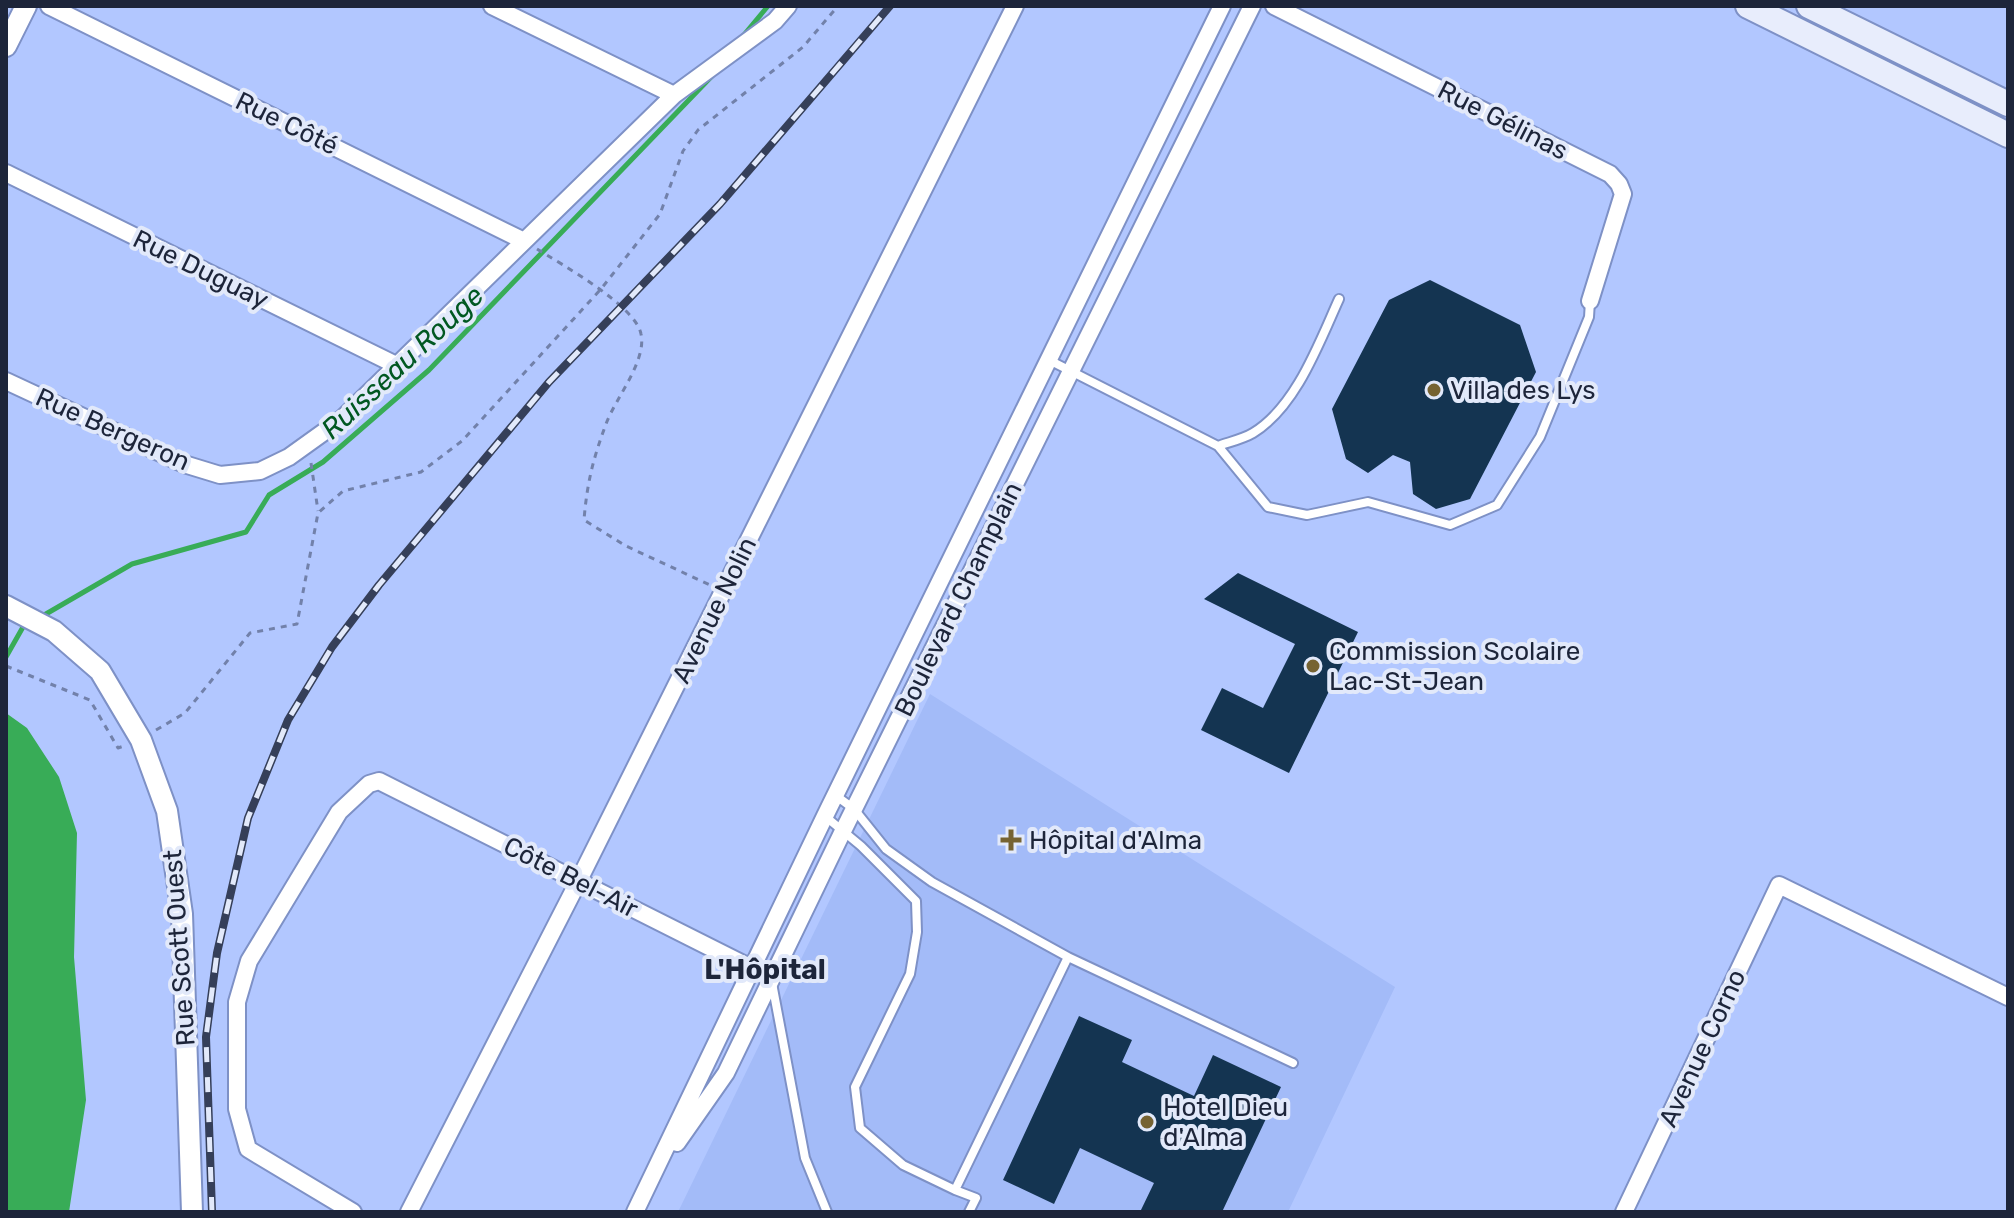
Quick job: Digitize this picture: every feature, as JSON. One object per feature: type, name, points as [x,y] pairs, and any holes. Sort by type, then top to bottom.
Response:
[{"type":"main road","points":[[1748,6],[2001,131],[2007,104],[1809,6]]},
{"type":"main road","points":[[1838,50],[1848,25]]},
{"type":"street","points":[[6,46],[26,6]]},
{"type":"street","name":"Rue Côté","points":[[49,6],[524,241]]},
{"type":"street","points":[[492,6],[674,95]]},
{"type":"street","points":[[308,444],[342,419],[674,95],[775,21],[788,6]]},
{"type":"street","name":"Avenue Nolin","points":[[409,1212],[579,880],[1015,6]]},
{"type":"street","name":"Boulevard Champlain","points":[[635,1212],[835,795],[1222,6]]},
{"type":"street","name":"Boulevard Champlain","points":[[649,1184],[726,1073],[1252,6]]},
{"type":"street","name":"Rue Gélinas","points":[[1274,6],[1610,174],[1623,194],[1590,301]]},
{"type":"street","name":"Rue Duguay","points":[[6,173],[396,365]]},
{"type":"street","name":"Rue Bergeron","points":[[6,381],[184,464],[220,475],[260,471],[308,444]]},
{"type":"street","name":"Rue Scott Ouest","points":[[6,606],[54,631],[100,671],[141,740],[167,811],[182,914],[192,1212]]},
{"type":"street","name":"Côte Bel-Air","points":[[353,1212],[248,1149],[237,1109],[237,1002],[249,961],[331,825],[339,812],[369,784],[379,781],[772,979]]},
{"type":"street","name":"Avenue Corno","points":[[1624,1212],[1779,885],[2008,997]]},
{"type":"lane","points":[[1218,446],[1253,433],[1282,406],[1313,357],[1339,299]]},
{"type":"lane","points":[[1049,360],[1218,446],[1268,507],[1307,515],[1368,502],[1450,525],[1497,505],[1505,494],[1540,437],[1589,317],[1590,301]]},
{"type":"lane","points":[[835,795],[854,809],[886,849],[932,882],[1068,957],[1293,1063]]},
{"type":"lane","points":[[825,816],[916,901],[917,932],[910,974],[881,1028],[855,1087],[860,1128],[903,1165],[976,1198],[969,1212]]},
{"type":"lane","points":[[955,1190],[1068,957]]},
{"type":"lane","points":[[772,979],[805,1158],[827,1212]]},
{"type":"path","points":[[318,513],[343,491],[421,472],[462,441],[601,289],[660,214],[683,151],[698,130],[803,47],[838,6]]},
{"type":"path","points":[[524,241],[601,289],[634,319],[642,334],[638,362],[607,420],[588,474],[584,520],[626,546],[723,591]]},
{"type":"path","points":[[6,666],[90,700],[118,748],[141,740],[185,713],[250,633],[297,624],[318,513],[308,444]]},
{"type":"shaded area","name":"Hôpital d'Alma","points":[[930,694],[1395,987],[1288,1212],[678,1212]]},
{"type":"shaded area","points":[[6,713],[27,728],[59,777],[77,833],[74,957],[86,1100],[69,1212],[6,1212]]},
{"type":"building","name":"Villa des Lys","points":[[1430,280],[1520,325],[1536,372],[1470,499],[1436,509],[1413,494],[1410,462],[1393,455],[1368,473],[1346,459],[1332,409],[1389,300]]},
{"type":"building","name":"Commission Scolaire Lac-St-Jean","points":[[1238,573],[1358,632],[1289,773],[1201,730],[1222,688],[1263,708],[1295,644],[1204,599]]},
{"type":"building","name":"Hotel Dieu d'Alma","points":[[1079,1016],[1132,1040],[1122,1062],[1194,1096],[1213,1055],[1281,1087],[1222,1212],[1140,1212],[1154,1183],[1080,1148],[1054,1204],[1003,1180]]},
{"type":"waterway","name":"Ruisseau Rouge","points":[[743,36],[768,6]]},
{"type":"waterway","name":"Ruisseau Rouge","points":[[39,618],[132,564],[246,532],[269,495],[323,462],[429,370],[712,76]]},
{"type":"waterway","name":"Ruisseau Rouge","points":[[6,657],[26,625]]},
{"type":"railway","points":[[212,1212],[206,1037],[217,953],[248,818],[288,720],[332,647],[379,585],[549,382],[720,204],[890,6]]},
{"type":"place","name":"Villa des Lys","points":[[1434,390]]},
{"type":"place","name":"Commission Scolaire Lac-St-Jean","points":[[1313,666]]},
{"type":"place","name":"Hôpital d'Alma","points":[[1011,840]]},
{"type":"place","name":"Hotel Dieu d'Alma","points":[[1147,1122]]},
{"type":"district","name":"L'Hôpital","points":[[765,969]]}]
